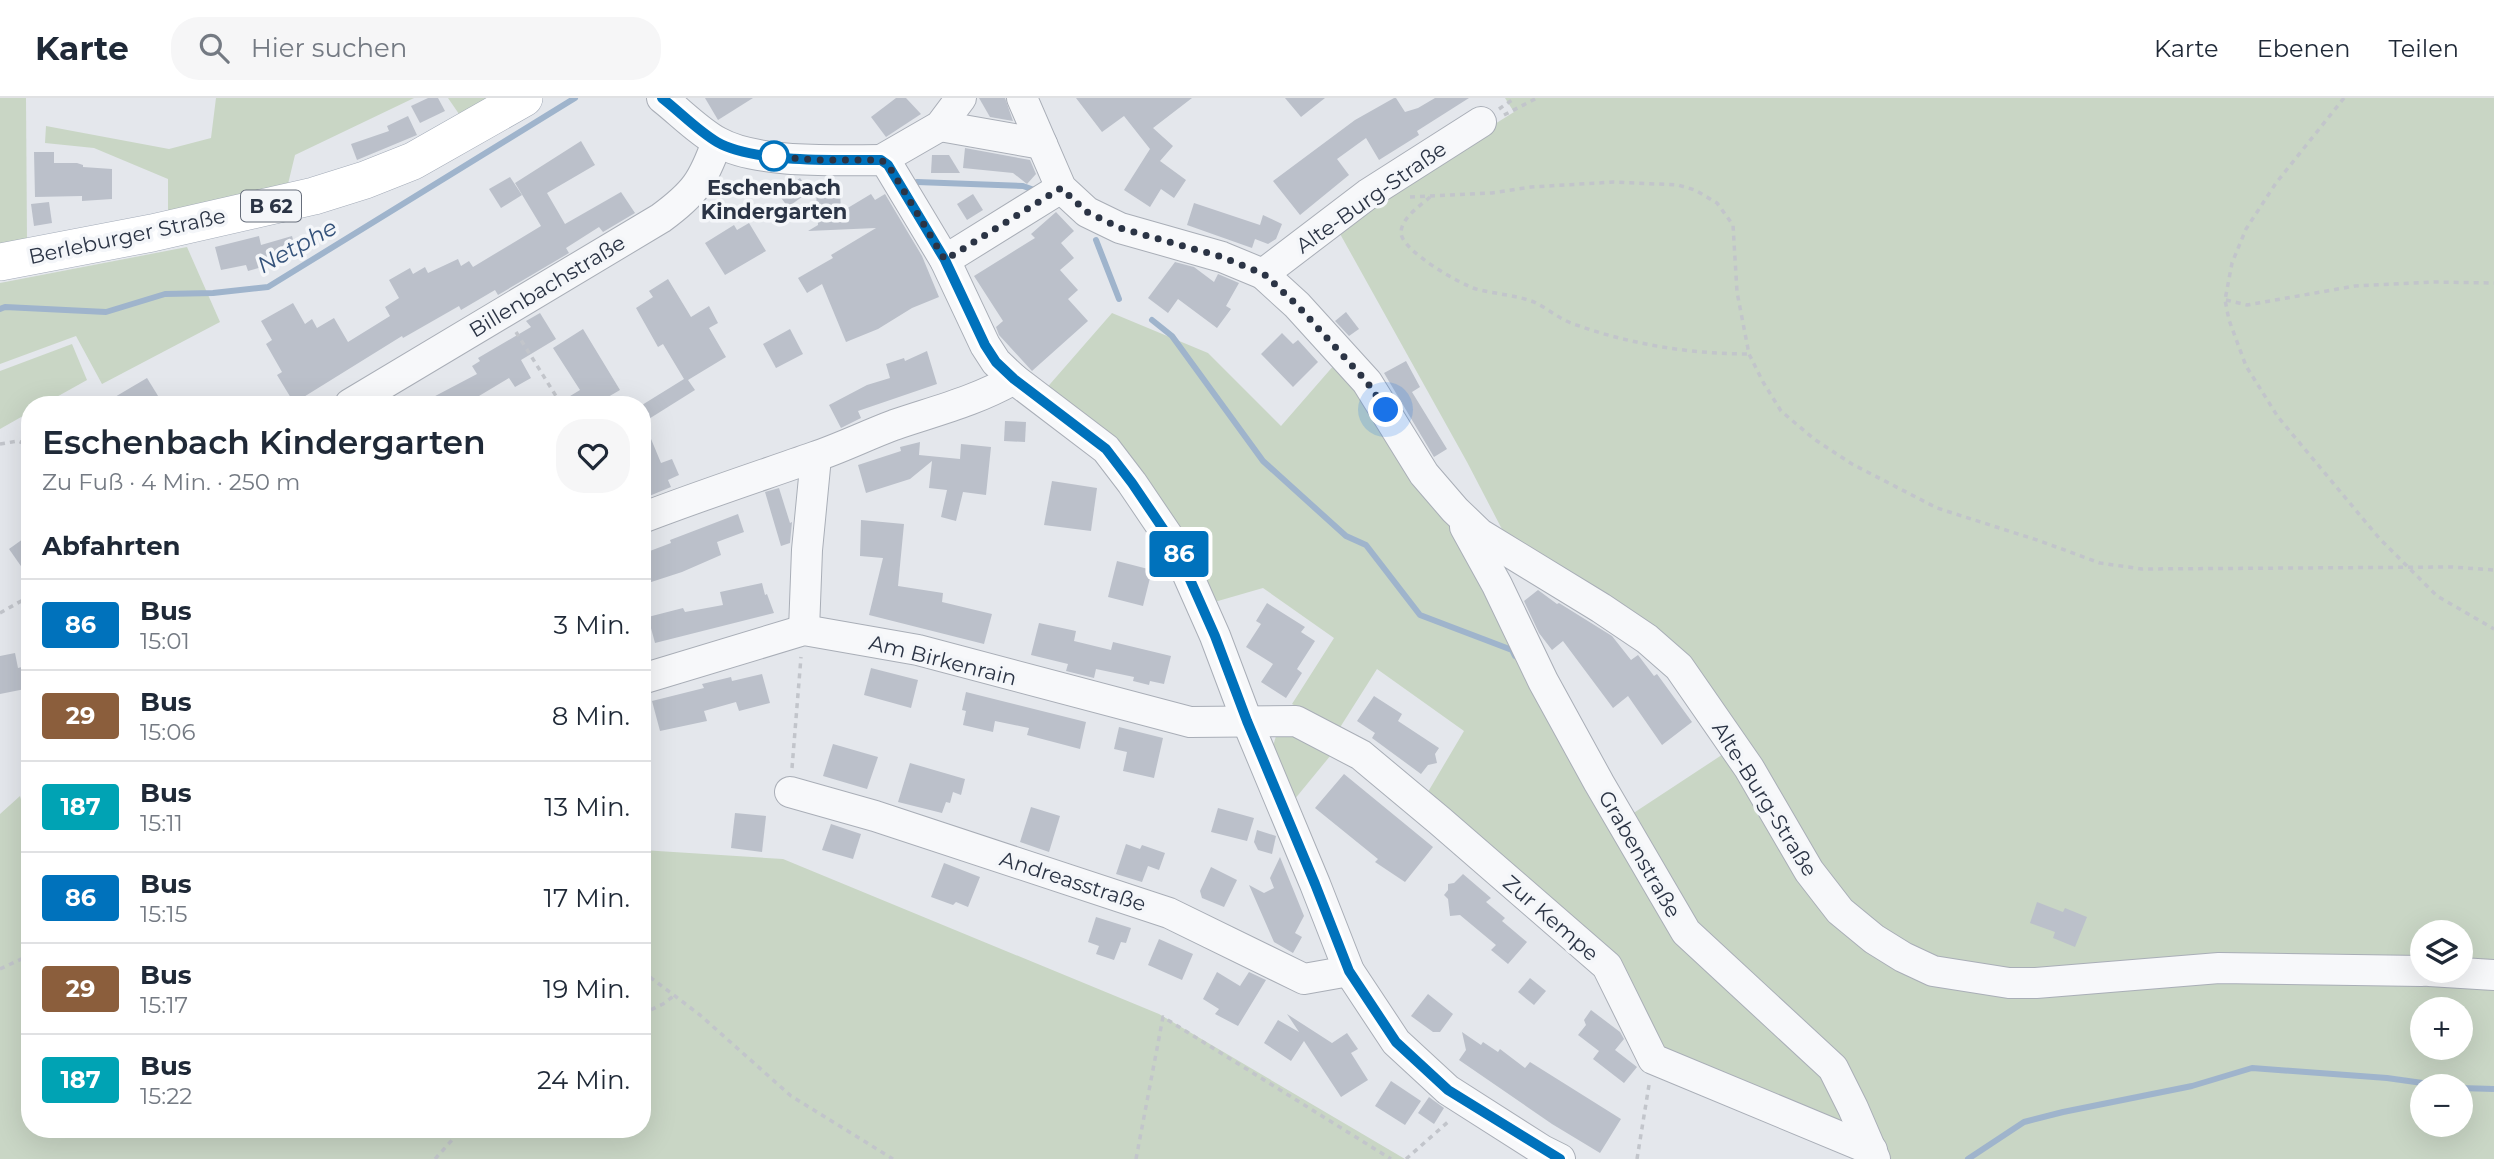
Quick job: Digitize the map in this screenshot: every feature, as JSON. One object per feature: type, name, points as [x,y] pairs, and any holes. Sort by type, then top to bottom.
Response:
[{"type":"main road","name":"Berleburger Straße","points":[[0,262],[165,230],[314,196],[414,161],[524,98]]},
{"type":"street","points":[[662,98],[717,142],[750,153],[802,159],[881,160],[940,125],[961,98]]},
{"type":"street","name":"Alte-Burg-Straße","points":[[1022,98],[1061,188],[1087,212],[1120,228],[1222,257],[1264,274],[1297,305],[1367,382],[1424,474],[1480,534],[1601,608],[1647,639],[1679,667],[1749,768],[1809,871],[1840,911],[1874,939],[1933,971],[2009,983],[2219,968],[2410,971]]},
{"type":"street","name":"Alte-Burg-Straße","points":[[1264,274],[1368,194],[1481,122]]},
{"type":"street","points":[[940,125],[1042,144]]},
{"type":"street","name":"Billenbachstraße","points":[[363,396],[662,218],[685,200],[706,172],[717,142]]},
{"type":"street","points":[[881,160],[888,165],[945,260],[985,345],[996,362],[1014,379],[1106,449],[1176,548],[1215,636],[1349,971],[1396,1042],[1448,1090],[1560,1159]]},
{"type":"street","points":[[945,260],[1061,188]]},
{"type":"street","points":[[651,515],[738,482],[816,457],[894,425],[962,404],[1014,379]]},
{"type":"street","points":[[804,630],[807,550],[816,457]]},
{"type":"street","name":"Grabenstraße","points":[[1455,510],[1475,542],[1543,681],[1686,932],[1833,1068],[1873,1154]]},
{"type":"street","name":"Am Birkenrain","points":[[651,676],[804,630],[918,650],[1190,722],[1247,721]]},
{"type":"street","name":"Zur Kempe","points":[[1247,721],[1296,721],[1361,755],[1431,813],[1607,966],[1653,1059]]},
{"type":"street","name":"Andreasstraße","points":[[790,792],[875,816],[1169,913],[1304,978],[1349,971]]},
{"type":"street","points":[[2473,974],[2494,975]]},
{"type":"street","points":[[1653,1059],[1873,1154]]},
{"type":"path","points":[[1481,122],[1504,115],[1536,98]]},
{"type":"path","points":[[2344,98],[2276,183],[2246,229],[2232,263],[2225,300],[2229,320],[2246,366],[2278,417],[2379,538],[2437,596],[2494,629]]},
{"type":"path","points":[[1401,198],[1614,182],[1678,185],[1695,190],[1717,204],[1732,225],[1737,292],[1749,354],[1781,411],[1814,439],[1852,464],[1937,508],[2101,563],[2142,569],[2452,567],[2494,570]]},
{"type":"path","points":[[1432,195],[1406,219],[1401,230],[1402,238],[1420,257],[1460,283],[1533,302],[1567,322],[1629,340],[1708,354],[1749,354]]},
{"type":"path","points":[[2225,300],[2247,305],[2355,286],[2434,282],[2494,283]]},
{"type":"path","points":[[504,312],[556,396]]},
{"type":"path","points":[[0,444],[21,442]]},
{"type":"path","points":[[0,613],[21,601]]},
{"type":"path","points":[[790,792],[804,630]]},
{"type":"path","points":[[0,969],[21,960]]},
{"type":"path","points":[[651,978],[675,995],[791,1096],[893,1159]]},
{"type":"path","points":[[651,1010],[675,995]]},
{"type":"path","points":[[1136,1159],[1163,1017],[1391,1159]]},
{"type":"path","points":[[1637,1159],[1653,1059]]},
{"type":"path","points":[[1406,1159],[1469,1103]]},
{"type":"path","points":[[435,1159],[454,1138]]},
{"type":"green space","points":[[0,98],[26,98],[27,241],[0,244]]},
{"type":"green space","points":[[216,98],[414,98],[295,155],[288,184],[168,213],[168,179],[94,148],[45,143],[46,126],[169,149],[211,138]]},
{"type":"green space","points":[[448,98],[494,98],[494,103],[459,114]]},
{"type":"green space","points":[[1505,98],[2494,98],[2494,1159],[1887,1159],[1884,1148],[1686,920],[1626,818],[1740,743],[1689,661],[1505,535],[1339,232],[1388,191],[1514,112]]},
{"type":"green space","points":[[187,247],[220,322],[102,384],[76,336],[0,364],[0,283]]},
{"type":"green space","points":[[1112,313],[1208,353],[1281,426],[1335,364],[1447,518],[1681,934],[1830,1073],[1862,1141],[1659,1055],[1614,959],[1425,797],[1464,731],[1377,669],[1339,729],[1292,704],[1334,638],[1263,588],[1211,603],[1044,391]]},
{"type":"green space","points":[[72,344],[87,380],[58,396],[21,396],[21,417],[0,429],[0,371]]},
{"type":"green space","points":[[1296,727],[1335,750],[1294,800],[1271,753],[1276,736]]},
{"type":"green space","points":[[20,796],[21,1138],[651,1138],[651,851],[783,859],[1159,1014],[1405,1159],[0,1159],[0,814]]},
{"type":"building","points":[[428,98],[438,98],[445,111],[420,123],[411,106]]},
{"type":"building","points":[[705,98],[753,98],[718,120]]},
{"type":"building","points":[[896,98],[906,98],[921,114],[886,137],[871,117]]},
{"type":"building","points":[[979,98],[1005,98],[1013,121],[990,117]]},
{"type":"building","points":[[1076,98],[1192,98],[1153,128],[1173,146],[1160,161],[1186,180],[1174,198],[1161,189],[1150,207],[1124,190],[1150,149],[1124,116],[1102,132]]},
{"type":"building","points":[[1285,98],[1325,98],[1301,117]]},
{"type":"building","points":[[1394,98],[1405,112],[1435,98],[1469,98],[1417,131],[1419,135],[1379,160],[1366,138],[1337,159],[1349,175],[1300,215],[1273,181],[1355,120]]},
{"type":"building","points":[[408,116],[417,135],[357,160],[351,144],[389,131],[387,126]]},
{"type":"building","points":[[581,141],[595,165],[547,193],[565,224],[621,192],[635,213],[603,232],[599,227],[566,248],[569,253],[498,295],[495,290],[461,310],[459,306],[403,338],[402,336],[305,396],[290,396],[277,375],[282,372],[266,344],[272,340],[261,321],[293,303],[305,324],[312,319],[317,328],[334,318],[348,342],[390,316],[385,307],[399,298],[389,280],[410,268],[413,274],[425,267],[428,273],[458,259],[461,266],[469,261],[473,267],[541,226],[515,183]]},
{"type":"building","points":[[965,148],[1030,160],[1036,174],[1027,184],[1013,173],[963,168]]},
{"type":"building","points":[[34,152],[54,152],[54,163],[77,163],[83,167],[112,169],[112,199],[82,201],[82,196],[35,197]]},
{"type":"building","points":[[932,155],[949,155],[960,173],[931,173]]},
{"type":"building","points":[[510,177],[522,195],[501,208],[489,189]]},
{"type":"building","points":[[800,178],[810,191],[788,207],[778,194]]},
{"type":"building","points":[[840,191],[841,212],[871,194],[875,200],[885,194],[922,256],[939,297],[912,308],[878,329],[846,342],[822,284],[807,293],[798,278],[876,228],[808,231],[818,225],[816,192]]},
{"type":"building","points":[[973,194],[983,210],[967,220],[957,204]]},
{"type":"building","points":[[49,202],[52,223],[34,226],[31,204]]},
{"type":"building","points":[[1194,203],[1260,225],[1263,215],[1282,224],[1276,239],[1268,244],[1255,239],[1252,248],[1187,225]]},
{"type":"building","points":[[1056,212],[1074,231],[1061,243],[1074,258],[1060,270],[1078,290],[1068,299],[1088,321],[1032,371],[999,335],[996,327],[1003,321],[974,276],[1035,238],[1031,234]]},
{"type":"building","points":[[749,223],[766,251],[725,275],[705,243],[734,225],[737,230]]},
{"type":"building","points":[[259,236],[261,245],[292,236],[296,251],[265,263],[266,266],[248,271],[246,265],[221,270],[215,247]]},
{"type":"building","points":[[1175,262],[1194,267],[1214,282],[1218,274],[1239,283],[1226,306],[1231,309],[1217,328],[1178,299],[1168,313],[1148,298]]},
{"type":"building","points":[[668,279],[691,317],[709,306],[718,323],[709,328],[726,357],[688,380],[695,390],[651,418],[651,399],[684,379],[663,344],[658,347],[636,308],[653,297],[649,291]]},
{"type":"building","points":[[1346,312],[1359,329],[1349,336],[1335,321]]},
{"type":"building","points":[[540,313],[556,339],[521,360],[531,378],[515,387],[509,378],[479,396],[435,396],[477,374],[472,366],[480,361],[478,358],[531,327],[526,321]]},
{"type":"building","points":[[583,329],[620,390],[610,396],[570,396],[580,390],[553,348]]},
{"type":"building","points":[[790,329],[803,354],[776,368],[763,344]]},
{"type":"building","points":[[1282,333],[1293,344],[1298,340],[1318,362],[1293,387],[1261,354]]},
{"type":"building","points":[[927,351],[937,384],[858,411],[861,418],[841,428],[829,405],[867,385],[890,378],[886,364],[904,358],[905,361]]},
{"type":"building","points":[[1406,361],[1420,387],[1412,392],[1447,449],[1434,457],[1384,373]]},
{"type":"building","points":[[147,378],[158,396],[117,396]]},
{"type":"building","points":[[1005,421],[1026,422],[1025,442],[1004,441]]},
{"type":"building","points":[[651,439],[661,463],[672,459],[679,475],[668,480],[671,487],[651,495]]},
{"type":"building","points":[[920,442],[919,455],[960,459],[961,444],[991,447],[986,495],[963,492],[956,521],[941,517],[947,490],[929,488],[932,461],[910,479],[866,493],[858,465],[901,451],[900,447]]},
{"type":"building","points":[[1052,481],[1097,488],[1091,531],[1044,525]]},
{"type":"building","points":[[779,488],[790,523],[792,522],[790,543],[781,546],[765,492]]},
{"type":"building","points":[[738,514],[744,532],[717,542],[721,555],[651,582],[651,551],[671,543],[670,540]]},
{"type":"building","points":[[861,520],[904,524],[898,586],[943,593],[942,602],[992,614],[984,644],[869,615],[883,558],[860,556]]},
{"type":"building","points":[[21,540],[21,566],[9,549]]},
{"type":"building","points":[[1117,561],[1152,570],[1143,606],[1108,597]]},
{"type":"building","points":[[762,583],[774,613],[655,643],[651,616],[683,608],[685,612],[723,605],[720,592]]},
{"type":"building","points":[[1538,590],[1612,636],[1631,660],[1638,655],[1654,676],[1657,674],[1692,722],[1662,745],[1628,696],[1613,708],[1563,641],[1552,650],[1539,633],[1524,601]]},
{"type":"building","points":[[1267,603],[1305,627],[1301,632],[1315,641],[1297,669],[1302,673],[1286,698],[1261,682],[1273,664],[1246,647],[1261,624],[1256,621]]},
{"type":"building","points":[[1039,623],[1076,631],[1074,641],[1111,650],[1113,642],[1171,656],[1164,684],[1150,681],[1149,685],[1133,681],[1134,677],[1096,669],[1094,678],[1066,671],[1068,664],[1031,655]]},
{"type":"building","points":[[15,653],[18,668],[21,667],[21,690],[0,694],[0,656]]},
{"type":"building","points":[[871,668],[918,680],[911,708],[864,695]]},
{"type":"building","points":[[762,674],[770,703],[739,711],[736,702],[704,711],[707,721],[660,731],[652,701],[704,688],[702,684],[731,677],[732,681]]},
{"type":"building","points":[[966,692],[1086,722],[1080,749],[1027,735],[1029,728],[995,721],[993,732],[963,725],[966,711],[962,710]]},
{"type":"building","points":[[1374,696],[1402,714],[1398,721],[1439,748],[1435,754],[1437,763],[1428,765],[1421,774],[1372,738],[1375,733],[1357,721]]},
{"type":"building","points":[[1119,727],[1163,738],[1154,778],[1123,771],[1127,752],[1114,749]]},
{"type":"building","points":[[833,744],[878,757],[867,789],[823,776]]},
{"type":"building","points":[[910,763],[965,779],[961,795],[953,792],[950,803],[946,802],[942,813],[898,802]]},
{"type":"building","points":[[1344,774],[1433,847],[1405,882],[1375,862],[1378,859],[1315,808]]},
{"type":"building","points":[[1031,807],[1060,816],[1049,852],[1020,842]]},
{"type":"building","points":[[1218,808],[1254,818],[1247,841],[1211,832]]},
{"type":"building","points":[[735,813],[766,816],[762,852],[731,848]]},
{"type":"building","points":[[831,824],[861,834],[853,859],[822,850]]},
{"type":"building","points":[[1257,830],[1276,836],[1272,854],[1258,850],[1254,842]]},
{"type":"building","points":[[1126,844],[1140,849],[1142,845],[1165,853],[1159,870],[1148,866],[1142,882],[1116,874]]},
{"type":"building","points":[[1280,857],[1304,916],[1295,933],[1302,937],[1293,953],[1274,942],[1249,885],[1264,893],[1274,888],[1270,878]]},
{"type":"building","points":[[944,863],[980,877],[968,907],[931,897]]},
{"type":"building","points":[[1211,867],[1237,880],[1224,907],[1202,898],[1200,891]]},
{"type":"building","points":[[1463,874],[1491,898],[1486,902],[1505,918],[1502,921],[1527,942],[1508,964],[1491,950],[1496,945],[1460,915],[1450,916],[1448,899],[1444,895],[1448,884],[1454,883]]},
{"type":"building","points":[[2037,902],[2063,912],[2065,908],[2087,917],[2075,947],[2053,938],[2055,932],[2030,923]]},
{"type":"building","points":[[1096,917],[1131,928],[1126,943],[1121,942],[1114,960],[1096,954],[1099,946],[1088,942]]},
{"type":"building","points":[[1159,939],[1193,954],[1182,980],[1148,965]]},
{"type":"building","points":[[1217,972],[1240,986],[1249,972],[1266,980],[1238,1026],[1215,1014],[1219,1009],[1203,999]]},
{"type":"building","points":[[1530,978],[1546,991],[1534,1005],[1518,992]]},
{"type":"building","points":[[1428,994],[1453,1014],[1440,1032],[1433,1032],[1411,1016]]},
{"type":"building","points":[[1591,1010],[1620,1032],[1624,1039],[1615,1050],[1637,1067],[1624,1083],[1593,1059],[1599,1051],[1578,1035],[1586,1025],[1584,1020]]},
{"type":"building","points":[[1287,1014],[1332,1043],[1347,1033],[1358,1049],[1351,1053],[1368,1080],[1341,1097],[1304,1041],[1291,1061],[1264,1043],[1278,1020],[1299,1032]]},
{"type":"building","points":[[1462,1032],[1481,1045],[1483,1042],[1498,1052],[1500,1049],[1525,1068],[1530,1062],[1621,1119],[1600,1153],[1552,1124],[1459,1060],[1466,1050]]},
{"type":"building","points":[[1391,1081],[1421,1101],[1405,1125],[1375,1106]]},
{"type":"building","points":[[1429,1097],[1444,1108],[1434,1124],[1418,1113]]},
{"type":"waterway","name":"Netphe","points":[[0,309],[5,307],[106,312],[165,294],[213,293],[268,287],[575,98]]},
{"type":"waterway","points":[[917,182],[1023,186],[1037,191]]},
{"type":"waterway","points":[[1096,240],[1119,299]]},
{"type":"waterway","points":[[1152,320],[1172,336],[1263,461],[1346,536],[1366,545],[1420,615],[1512,650],[1515,656]]},
{"type":"waterway","points":[[1968,1159],[2024,1122],[2192,1086],[2252,1068],[2410,1081]]},
{"type":"waterway","points":[[2473,1088],[2494,1089]]},
{"type":"bus line","name":"86","points":[[662,98],[717,142],[733,149],[815,160],[881,160],[888,165],[945,260],[985,345],[996,362],[1014,379],[1106,449],[1176,548],[1215,636],[1349,971],[1396,1042],[1448,1090],[1560,1159]]},
{"type":"place","name":"Eschenbach Kindergarten","points":[[774,156]]},
{"type":"route","points":[[774,156],[815,160],[881,160],[888,165],[945,260],[1061,188],[1087,212],[1120,228],[1222,257],[1264,274],[1297,305],[1367,382],[1386,410]]}]
